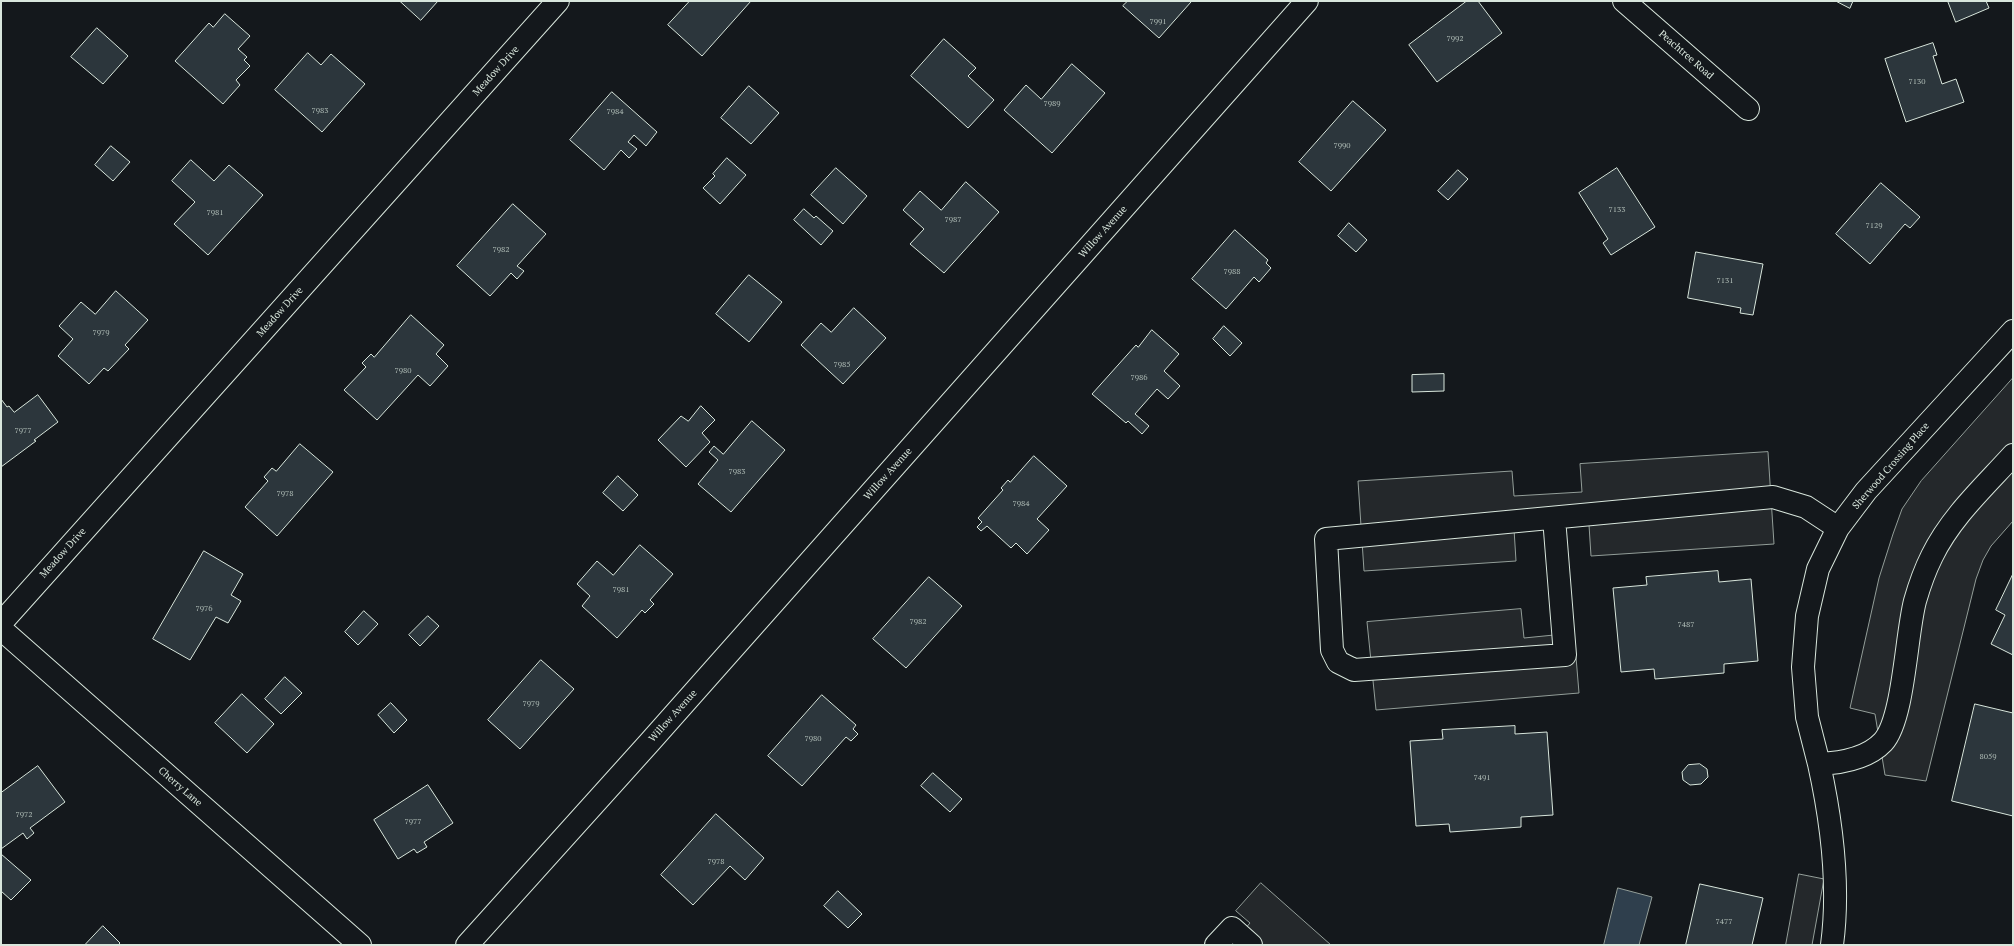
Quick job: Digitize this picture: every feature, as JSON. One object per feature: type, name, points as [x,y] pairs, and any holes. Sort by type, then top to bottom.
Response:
[{"type":"street","name":"Meadow Drive","points":[[1,623],[558,1]]},
{"type":"street","name":"Willow Avenue","points":[[467,945],[655,737],[1308,1]]},
{"type":"street","name":"Peachtree Road","points":[[1624,1],[1748,108]]},
{"type":"street","name":"Sherwood Crossing Place","points":[[1832,945],[1834,929],[1834,860],[1828,806],[1807,717],[1803,667],[1807,616],[1818,568],[1838,528],[1866,491],[2013,331]]},
{"type":"street","points":[[1819,764],[1834,763],[1870,753],[1884,741],[1894,720],[1915,601],[1932,557],[1950,523],[2013,455]]},
{"type":"street","points":[[1554,518],[1565,655],[1354,670],[1338,662],[1332,650],[1326,539],[1773,497],[1806,507],[1838,528]]},
{"type":"street","name":"Cherry Lane","points":[[1,629],[360,945]]},
{"type":"street","points":[[1216,945],[1232,928],[1251,945]]},
{"type":"shaded area","points":[[2013,378],[2013,521],[1991,546],[1983,560],[1976,579],[1926,781],[1885,775],[1875,714],[1850,708],[1879,578],[1893,534],[1902,509],[1921,481]]},
{"type":"shaded area","points":[[1768,452],[1774,544],[1591,556],[1589,525],[1514,529],[1516,561],[1364,571],[1358,481],[1512,471],[1514,496],[1582,492],[1580,464]]},
{"type":"shaded area","points":[[1521,609],[1524,638],[1574,633],[1579,693],[1376,710],[1367,622]]},
{"type":"shaded area","points":[[1799,874],[1824,879],[1812,945],[1786,945]]},
{"type":"shaded area","points":[[1261,883],[1331,945],[1231,945],[1250,923],[1236,911]]},
{"type":"water","points":[[1618,888],[1652,897],[1639,945],[1604,945]]},
{"type":"building","points":[[400,1],[438,1],[421,20]]},
{"type":"building","points":[[690,1],[751,1],[702,56],[668,25]]},
{"type":"building","points":[[1128,1],[1191,2],[1159,38],[1123,6]]},
{"type":"building","points":[[1467,1],[1478,1],[1502,33],[1437,82],[1409,45]]},
{"type":"building","points":[[1836,1],[1853,1],[1850,8]]},
{"type":"building","points":[[1948,1],[1986,1],[1989,8],[1956,22]]},
{"type":"building","points":[[225,14],[250,36],[238,49],[247,57],[244,60],[250,66],[236,80],[240,85],[223,104],[175,61],[209,23],[213,27]]},
{"type":"building","points":[[97,28],[128,56],[103,84],[71,57]]},
{"type":"building","points":[[944,39],[976,68],[968,76],[994,100],[968,128],[911,76]]},
{"type":"building","points":[[1933,43],[1937,55],[1933,56],[1942,84],[1956,79],[1964,102],[1906,122],[1885,59]]},
{"type":"building","points":[[308,53],[321,65],[331,54],[365,84],[322,132],[275,90]]},
{"type":"building","points":[[1072,64],[1105,93],[1052,153],[1004,110],[1026,85],[1041,99]]},
{"type":"building","points":[[749,86],[779,113],[751,144],[721,118]]},
{"type":"building","points":[[612,92],[657,132],[646,146],[634,135],[628,142],[637,149],[629,158],[621,150],[604,170],[570,140]]},
{"type":"building","points":[[1353,101],[1386,130],[1331,191],[1299,162]]},
{"type":"building","points":[[111,146],[130,162],[113,181],[95,165]]},
{"type":"building","points":[[727,158],[746,175],[720,204],[703,188],[715,176],[713,174]]},
{"type":"building","points":[[191,160],[214,181],[229,165],[263,195],[208,255],[174,224],[195,202],[172,181]]},
{"type":"building","points":[[836,168],[867,196],[843,224],[811,195]]},
{"type":"building","points":[[1617,168],[1655,227],[1611,255],[1603,243],[1608,239],[1579,193]]},
{"type":"building","points":[[1458,170],[1468,179],[1448,200],[1438,191]]},
{"type":"building","points":[[966,182],[999,212],[944,273],[910,244],[924,229],[903,210],[920,191],[941,210]]},
{"type":"building","points":[[1881,183],[1920,217],[1910,228],[1905,224],[1870,264],[1836,234]]},
{"type":"building","points":[[513,204],[546,234],[517,266],[524,271],[517,279],[511,273],[490,296],[457,266]]},
{"type":"building","points":[[804,209],[814,218],[816,216],[833,231],[821,245],[794,220]]},
{"type":"building","points":[[1349,223],[1367,240],[1356,252],[1338,236]]},
{"type":"building","points":[[1235,230],[1268,260],[1266,263],[1271,268],[1259,282],[1254,277],[1226,309],[1192,279]]},
{"type":"building","points":[[1696,252],[1763,264],[1753,315],[1740,313],[1741,308],[1688,298]]},
{"type":"building","points":[[749,275],[782,302],[749,342],[716,314]]},
{"type":"building","points":[[116,291],[148,320],[125,345],[129,349],[108,371],[104,368],[89,384],[58,356],[73,339],[59,326],[81,302],[95,314]]},
{"type":"building","points":[[854,308],[886,338],[843,384],[801,345],[821,323],[831,332]]},
{"type":"building","points":[[411,315],[444,345],[436,354],[448,366],[430,386],[418,375],[377,420],[344,390],[366,367],[362,363],[371,354],[374,357]]},
{"type":"building","points":[[1224,326],[1242,343],[1230,356],[1213,339]]},
{"type":"building","points":[[1152,330],[1179,354],[1164,371],[1180,386],[1168,399],[1157,389],[1135,414],[1149,426],[1142,434],[1128,421],[1126,423],[1092,394],[1136,345],[1138,347]]},
{"type":"building","points":[[1444,374],[1444,391],[1412,392],[1412,375]]},
{"type":"building","points":[[38,395],[58,422],[34,440],[36,441],[1,467],[1,399],[7,407],[9,406],[14,412]]},
{"type":"building","points":[[701,406],[715,420],[702,433],[710,442],[686,467],[658,440],[681,416],[688,421]]},
{"type":"building","points":[[752,421],[785,450],[731,512],[698,484],[718,460],[709,452],[714,446],[723,454]]},
{"type":"building","points":[[300,444],[333,472],[277,536],[245,507],[268,481],[264,477],[272,468],[276,471]]},
{"type":"building","points":[[1034,456],[1067,486],[1037,519],[1049,530],[1027,554],[1016,543],[1011,548],[987,526],[981,531],[977,527],[982,522],[978,518],[1003,490],[1001,488],[1008,480],[1010,482]]},
{"type":"building","points":[[618,476],[638,495],[623,511],[603,493]]},
{"type":"building","points":[[640,545],[673,574],[650,600],[654,604],[645,613],[642,610],[617,638],[582,606],[590,596],[577,584],[597,561],[613,575]]},
{"type":"building","points":[[204,551],[243,574],[231,595],[241,601],[228,623],[216,617],[190,660],[153,639]]},
{"type":"building","points":[[1718,571],[1719,582],[1751,579],[1758,661],[1724,664],[1724,673],[1655,679],[1654,669],[1621,672],[1613,588],[1647,585],[1646,577]]},
{"type":"building","points":[[2013,574],[2013,655],[1991,644],[2005,615],[1996,610]]},
{"type":"building","points":[[929,577],[962,606],[906,668],[873,639]]},
{"type":"building","points":[[364,611],[378,624],[358,645],[345,632]]},
{"type":"building","points":[[428,616],[439,626],[420,646],[409,635]]},
{"type":"building","points":[[541,660],[574,689],[520,749],[488,720]]},
{"type":"building","points":[[285,677],[302,693],[281,714],[265,699]]},
{"type":"building","points":[[242,694],[274,724],[247,753],[215,723]]},
{"type":"building","points":[[822,695],[856,725],[853,729],[858,734],[851,741],[846,737],[802,786],[768,756]]},
{"type":"building","points":[[391,703],[407,720],[394,733],[378,715]]},
{"type":"building","points":[[1975,704],[2013,713],[2013,816],[1952,801]]},
{"type":"building","points":[[1515,726],[1515,734],[1547,732],[1553,815],[1521,817],[1521,827],[1450,832],[1449,824],[1416,826],[1410,741],[1443,739],[1442,730]]},
{"type":"building","points":[[1700,764],[1707,769],[1708,777],[1701,784],[1690,785],[1683,780],[1682,772],[1688,765]]},
{"type":"building","points":[[38,766],[65,802],[30,828],[34,833],[27,839],[23,833],[1,849],[1,793]]},
{"type":"building","points":[[933,773],[962,799],[950,812],[921,786]]},
{"type":"building","points":[[428,785],[453,823],[424,842],[427,847],[417,853],[414,849],[398,859],[374,820]]},
{"type":"building","points":[[716,814],[764,858],[745,880],[730,866],[693,905],[661,875]]},
{"type":"building","points":[[1,854],[31,880],[11,900],[1,891]]},
{"type":"building","points":[[1700,884],[1763,898],[1752,945],[1686,945]]},
{"type":"building","points":[[838,891],[862,914],[848,928],[824,906]]},
{"type":"building","points":[[103,926],[120,943],[118,945],[85,945]]}]
